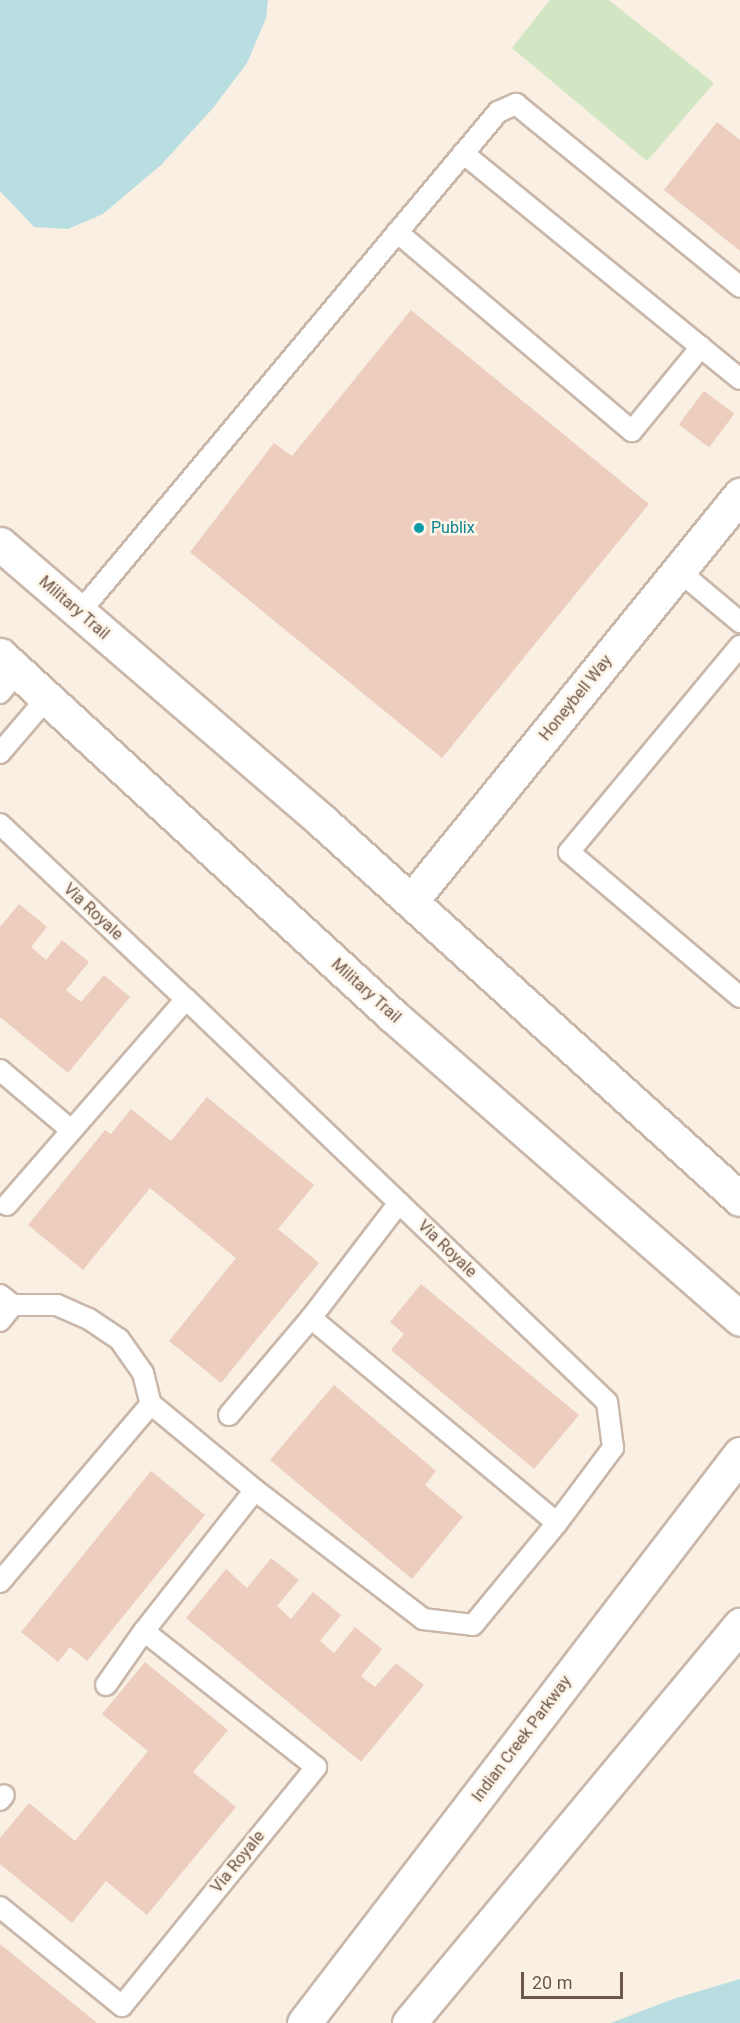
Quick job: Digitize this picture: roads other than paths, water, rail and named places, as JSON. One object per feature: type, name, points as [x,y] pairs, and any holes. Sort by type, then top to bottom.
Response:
[{"type":"main road","name":"Honeybell Way","points":[[411,901],[740,495]]},
{"type":"main road","name":"Military Trail","points":[[0,544],[411,901],[740,1198]]},
{"type":"main road","name":"Military Trail","points":[[6,673],[47,698],[392,1015],[740,1319]]},
{"type":"main road","name":"Indian Creek Parkway","points":[[304,2023],[740,1454]]},
{"type":"main road","points":[[409,2023],[740,1625]]},
{"type":"lane","points":[[80,612],[498,112],[516,104],[740,287]]},
{"type":"lane","points":[[464,153],[740,379]]},
{"type":"lane","points":[[397,232],[632,431],[701,347]]},
{"type":"lane","points":[[679,571],[740,622]]},
{"type":"lane","points":[[740,646],[569,852],[740,997]]},
{"type":"lane","points":[[0,753],[47,698]]},
{"type":"lane","name":"Via Royale","points":[[0,824],[607,1402],[613,1448],[558,1523],[473,1625],[423,1619],[255,1490],[151,1404]]},
{"type":"lane","points":[[7,1205],[186,999]]},
{"type":"lane","points":[[0,1070],[71,1130]]},
{"type":"lane","points":[[229,1415],[311,1318],[399,1203]]},
{"type":"lane","points":[[0,1321],[6,1300],[57,1305],[89,1319],[119,1339],[143,1373],[151,1404],[0,1582]]},
{"type":"lane","points":[[311,1318],[558,1523]]},
{"type":"lane","points":[[106,1685],[144,1631],[255,1490]]},
{"type":"lane","name":"Via Royale","points":[[0,1907],[122,2006],[316,1767],[144,1631]]},
{"type":"water","points":[[0,0],[268,0],[266,18],[247,63],[213,108],[161,165],[103,214],[68,229],[34,227],[0,191]]},
{"type":"water","points":[[740,1979],[740,2023],[611,2023],[673,1999]]},
{"type":"place","name":"Publix","points":[[419,528]]}]
